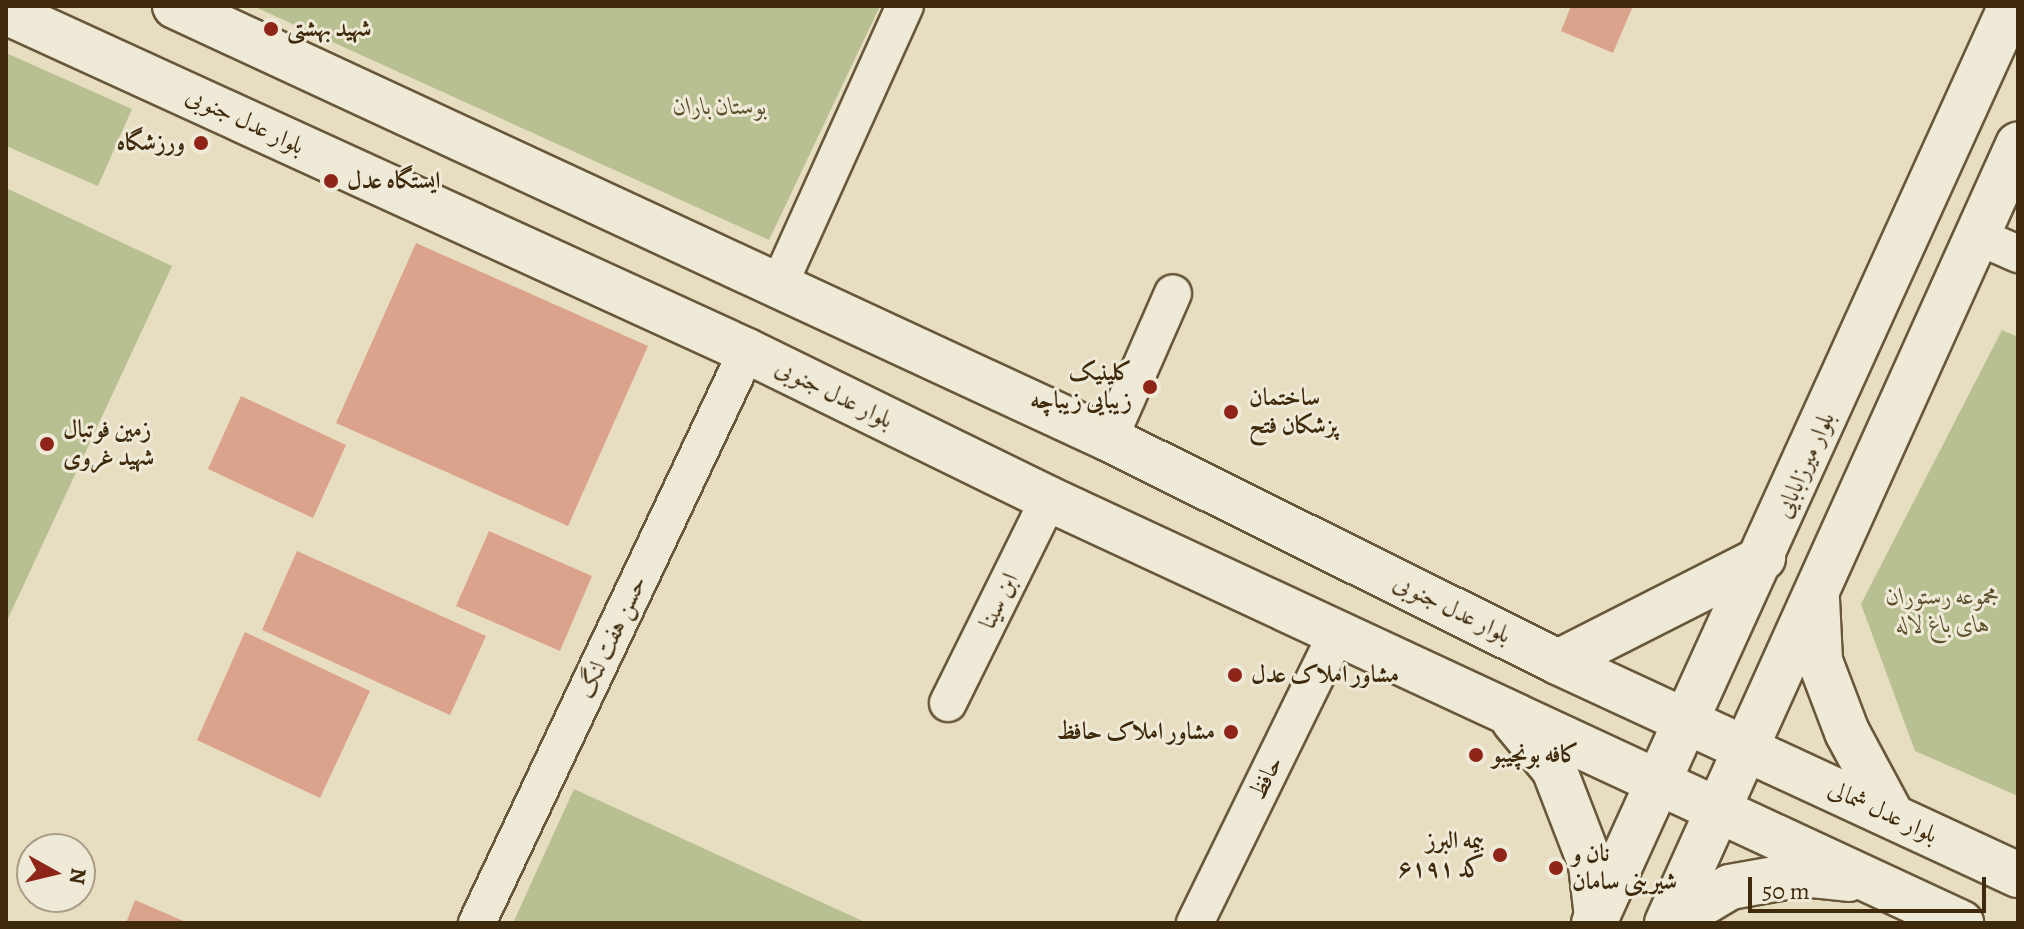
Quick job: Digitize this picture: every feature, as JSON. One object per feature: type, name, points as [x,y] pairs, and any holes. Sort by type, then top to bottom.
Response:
[{"type":"main road","name":"بلوار میرزابابایی","points":[[1596,920],[2011,6]]},
{"type":"main road","name":"بلوار عدل جنوبی","points":[[192,10],[778,287],[1109,439],[1558,662],[1686,721]]},
{"type":"main road","name":"بلوار عدل جنوبی","points":[[6,12],[747,351],[1049,499],[1719,810]]},
{"type":"main road","points":[[1669,923],[2018,145]]},
{"type":"main road","points":[[1558,662],[1763,558]]},
{"type":"main road","points":[[1817,590],[1820,661],[1847,732],[1892,816]]},
{"type":"main road","points":[[1508,712],[1554,769],[1591,865],[1596,920]]},
{"type":"main road","name":"بلوار عدل شمالی","points":[[1686,721],[2018,875]]},
{"type":"main road","points":[[1719,810],[1961,923]]},
{"type":"main road","points":[[1669,923],[1730,887],[1802,874],[1873,881]]},
{"type":"street","points":[[778,287],[905,6]]},
{"type":"street","points":[[1977,236],[2018,254]]},
{"type":"street","points":[[1109,439],[1173,293]]},
{"type":"street","name":"حسن هفت لنگ","points":[[477,923],[747,351]]},
{"type":"street","name":"ابن سینا","points":[[948,703],[1049,499]]},
{"type":"street","name":"حافظ","points":[[1195,923],[1337,633]]},
{"type":"green space","name":"بوستان باران","points":[[253,6],[880,6],[769,240]]},
{"type":"green space","points":[[6,53],[132,109],[98,186],[6,146]]},
{"type":"green space","name":"زمین فوتبال شهید غروی","points":[[6,188],[172,266],[6,623]]},
{"type":"green space","name":"مجموعه رستوران های باغ لاله","points":[[2002,330],[2018,337],[2018,796],[1915,751],[1861,604]]},
{"type":"green space","points":[[574,789],[867,923],[513,923]]},
{"type":"building","points":[[1571,6],[1633,6],[1613,53],[1561,31]]},
{"type":"building","points":[[416,243],[648,346],[568,526],[336,423]]},
{"type":"building","points":[[241,396],[346,445],[313,518],[208,469]]},
{"type":"building","points":[[489,531],[592,576],[560,651],[456,606]]},
{"type":"building","points":[[297,551],[486,636],[450,715],[262,630]]},
{"type":"building","points":[[245,632],[370,691],[320,798],[197,740]]},
{"type":"building","points":[[135,900],[188,923],[126,923]]},
{"type":"place","name":"شهید بهشتی","points":[[271,29]]},
{"type":"place","name":"ورزشگاه","points":[[201,143]]},
{"type":"place","name":"ایستگاه عدل","points":[[331,181]]},
{"type":"place","name":"کلینیک زیبایی زیباچه","points":[[1150,387]]},
{"type":"place","name":"ساختمان پزشکان فتح","points":[[1231,412]]},
{"type":"place","name":"زمین فوتبال شهید غروی","points":[[47,444]]},
{"type":"place","name":"مشاور املاک عدل","points":[[1235,675]]},
{"type":"place","name":"مشاور املاک حافظ","points":[[1231,732]]},
{"type":"place","name":"کافه بونچیبو","points":[[1476,755]]},
{"type":"place","name":"بیمه البرز کد ۶۱۹۱","points":[[1500,855]]},
{"type":"place","name":"نان و شیرینی سامان","points":[[1556,868]]}]
